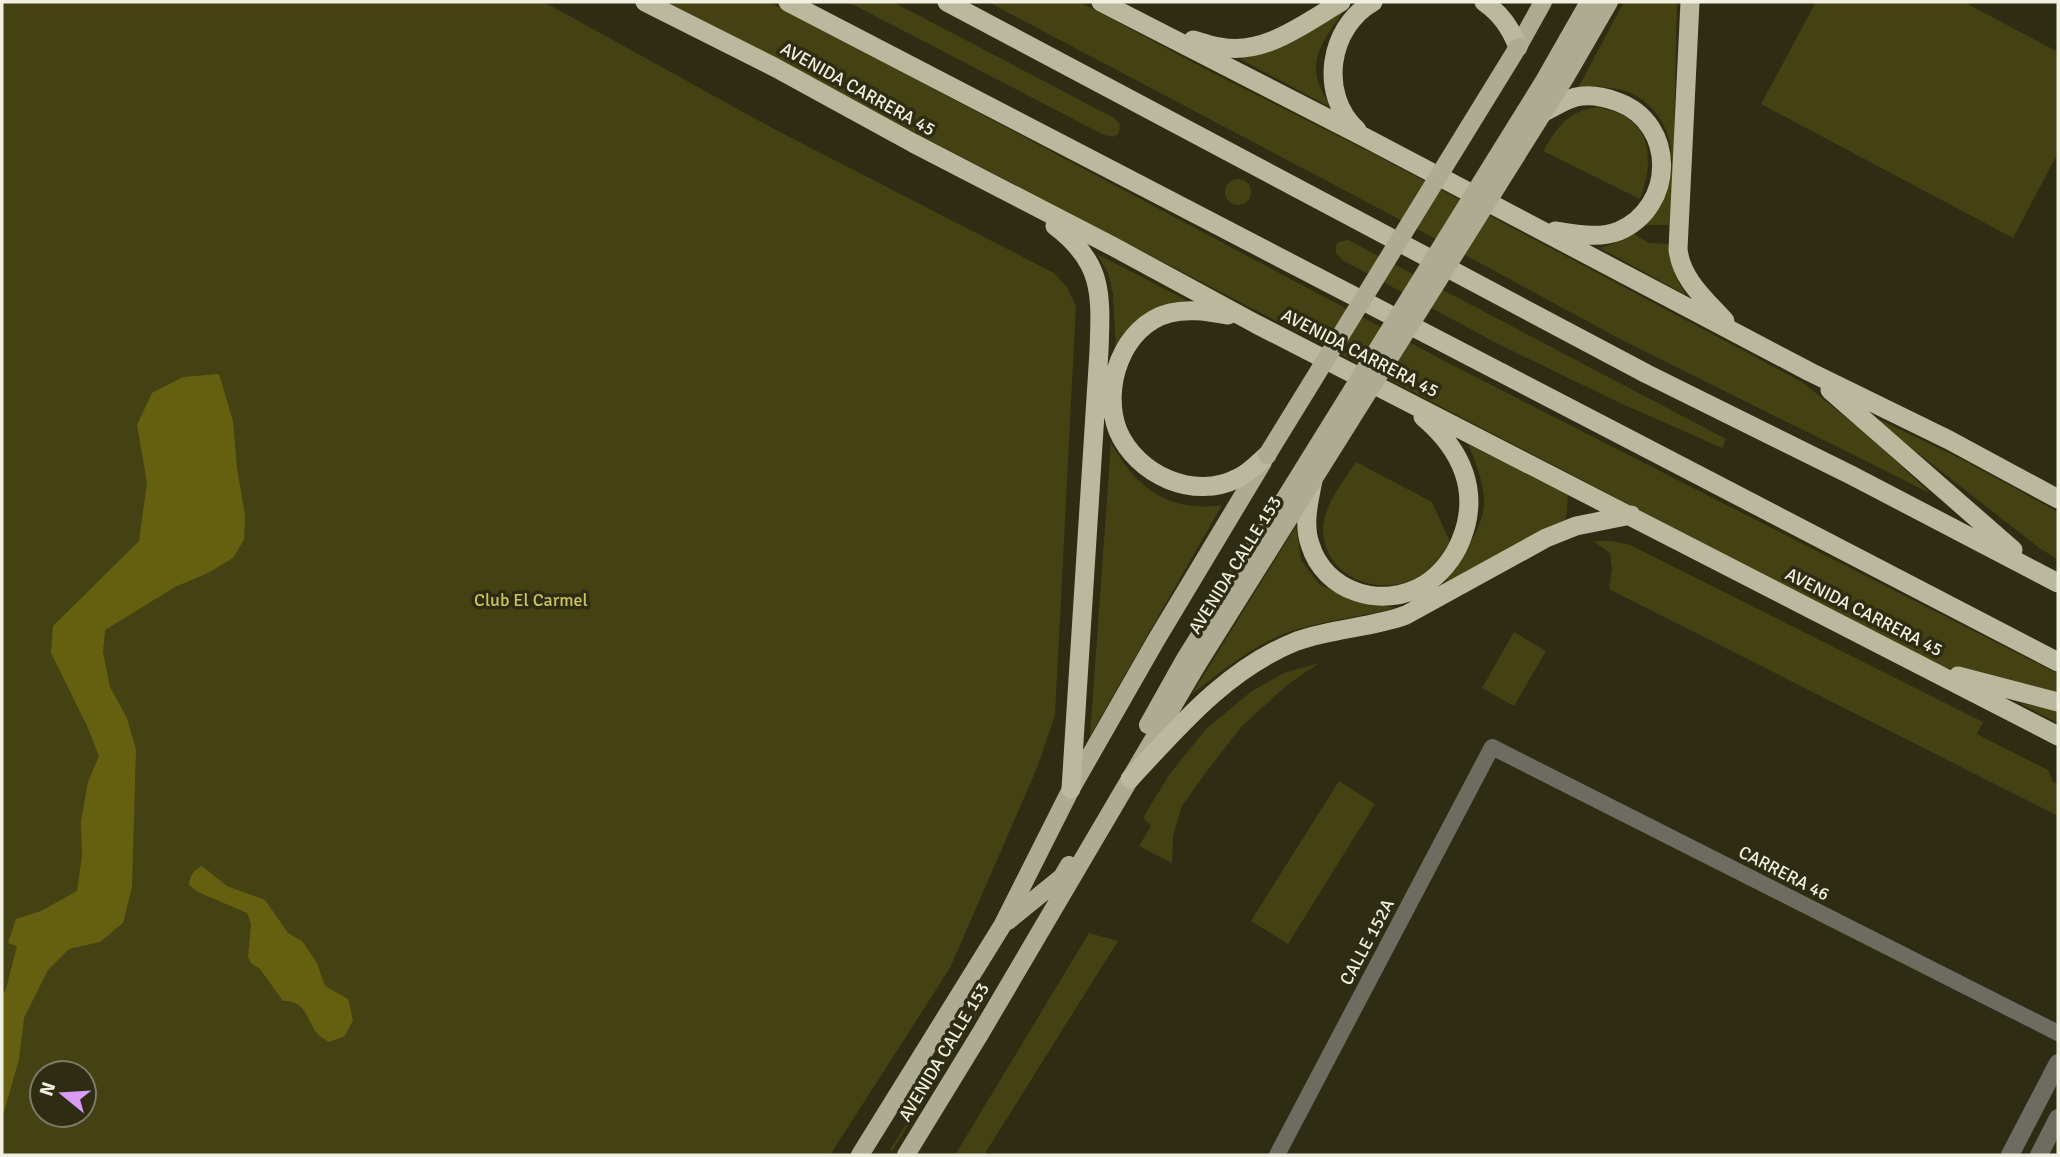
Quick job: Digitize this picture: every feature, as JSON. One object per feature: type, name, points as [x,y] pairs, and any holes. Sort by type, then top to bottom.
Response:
[{"type":"highway","name":"AVENIDA CARRERA 45","points":[[645,2],[759,59],[913,144],[1256,324],[2058,736]]},
{"type":"highway","points":[[788,2],[2058,662]]},
{"type":"highway","points":[[947,2],[1647,374],[1851,475],[2058,583]]},
{"type":"highway","points":[[1101,2],[1810,372],[1949,440],[2058,499]]},
{"type":"highway","points":[[1150,27],[1220,48],[1243,48],[1284,36],[1341,2]]},
{"type":"highway","points":[[1366,138],[1351,124],[1340,107],[1332,68],[1342,33],[1352,18],[1373,2]]},
{"type":"highway","points":[[1484,2],[1505,20],[1518,47]]},
{"type":"highway","points":[[1690,2],[1679,261],[1688,279],[1732,330]]},
{"type":"highway","points":[[1534,227],[1582,235],[1617,232],[1640,217],[1649,204],[1659,183],[1662,163],[1658,140],[1647,120],[1629,106],[1608,98],[1576,97],[1542,114]]},
{"type":"highway","points":[[1018,198],[1066,234],[1086,255],[1096,277],[1100,301],[1071,789]]},
{"type":"highway","points":[[1256,324],[1202,310],[1158,318],[1143,328],[1120,358],[1113,384],[1113,412],[1118,431],[1127,447],[1154,473],[1170,481],[1198,486],[1224,484],[1239,478],[1267,455]]},
{"type":"highway","points":[[1810,372],[2037,572]]},
{"type":"highway","points":[[1313,479],[1307,523],[1309,542],[1317,561],[1343,588],[1360,594],[1397,595],[1425,584],[1449,563],[1466,529],[1469,514],[1469,494],[1463,468],[1450,444],[1438,430],[1391,393]]},
{"type":"highway","points":[[1130,779],[1208,698],[1232,678],[1273,652],[1330,631],[1383,623],[1406,615],[1546,538],[1576,526],[1631,515]]},
{"type":"highway","points":[[1923,667],[2058,702]]},
{"type":"main road","name":"AVENIDA CALLE 153","points":[[860,1155],[1002,926],[1071,789],[1155,642],[1544,2]]},
{"type":"main road","name":"AVENIDA CALLE 153","points":[[1002,926],[1062,877],[1590,2]]},
{"type":"main road","name":"AVENIDA CALLE 153","points":[[905,1155],[1130,779],[1191,662],[1313,479],[1542,114],[1609,2]]},
{"type":"street","name":"CARRERA 46","points":[[1492,747],[2058,1033]]},
{"type":"street","name":"CALLE 152A","points":[[1277,1155],[1492,747]]},
{"type":"street","points":[[2010,1155],[2058,1063]]},
{"type":"street","points":[[2039,1155],[2058,1118]]},
{"type":"green space","name":"Club El Carmel","points":[[2,2],[544,2],[774,129],[1054,273],[1066,286],[1076,306],[1055,715],[1037,768],[950,968],[830,1155],[2,1155]]},
{"type":"green space","points":[[664,2],[768,2],[795,15],[1454,366],[2058,674],[2058,694],[1939,666]]},
{"type":"green space","points":[[848,2],[893,2],[1114,118],[1120,125],[1119,133],[1113,137],[1104,135]]},
{"type":"green space","points":[[988,2],[1080,2],[1372,153],[1802,382],[1868,435],[1930,493],[1622,340]]},
{"type":"green space","points":[[1624,2],[1677,2],[1672,225],[1645,225],[1666,193],[1671,175],[1669,137],[1661,120],[1649,106],[1627,91],[1579,86]]},
{"type":"green space","points":[[1816,2],[1964,2],[2058,52],[2058,153],[2013,238],[1761,104]]},
{"type":"green space","points":[[1344,11],[1322,44],[1317,62],[1318,82],[1330,107],[1240,59],[1281,46]]},
{"type":"green space","points":[[1597,107],[1625,116],[1643,135],[1648,167],[1640,199],[1543,151],[1571,116]]},
{"type":"green space","points":[[1238,179],[1247,183],[1251,192],[1247,201],[1238,205],[1229,201],[1225,192],[1229,183]]},
{"type":"green space","points":[[1631,232],[1649,243],[1668,244],[1674,271],[1686,295],[1600,248],[1613,244]]},
{"type":"green space","points":[[1348,240],[1726,439],[1722,448],[1502,346],[1342,260],[1336,253],[1336,245]]},
{"type":"green space","points":[[1097,254],[1188,301],[1166,305],[1116,352],[1113,294],[1108,273]]},
{"type":"green space","points":[[1868,414],[1963,460],[2058,512],[2058,560],[2038,547]]},
{"type":"green space","points":[[1111,443],[1131,473],[1156,494],[1186,505],[1222,505],[1090,736]]},
{"type":"green space","points":[[1468,444],[1568,495],[1566,519],[1441,589],[1473,538],[1484,507],[1477,466]]},
{"type":"green space","points":[[1356,462],[1432,502],[1450,542],[1434,564],[1418,577],[1397,584],[1367,583],[1342,570],[1332,559],[1323,530],[1326,512]]},
{"type":"green space","points":[[1296,526],[1301,560],[1319,584],[1348,598],[1395,608],[1283,634],[1242,657],[1192,694]]},
{"type":"green space","points":[[1593,541],[1630,545],[1983,722],[1977,734],[2048,770],[2053,782],[2058,784],[2058,816],[1609,589],[1612,569],[1610,553]]},
{"type":"green space","points":[[1514,632],[1546,651],[1514,706],[1482,688]]},
{"type":"green space","points":[[1319,663],[1287,685],[1241,727],[1204,775],[1182,806],[1173,836],[1172,863],[1139,846],[1151,826],[1143,818],[1169,775],[1206,729],[1252,691],[1284,673]]},
{"type":"green space","points":[[2019,703],[2058,710],[2058,723]]},
{"type":"green space","points":[[1339,781],[1375,804],[1288,944],[1251,921]]},
{"type":"green space","points":[[1089,933],[1118,941],[984,1155],[955,1155]]},
{"type":"green space","points":[[986,995],[988,997],[892,1151],[890,1150]]},
{"type":"shaded area","points":[[219,374],[233,421],[245,516],[244,540],[233,558],[208,573],[175,587],[105,630],[103,652],[110,687],[127,718],[136,750],[132,887],[123,923],[100,942],[69,949],[48,970],[24,1018],[19,1059],[2,1119],[2,995],[17,946],[8,943],[16,919],[41,911],[77,891],[82,856],[81,821],[88,782],[99,756],[51,653],[53,626],[139,541],[147,483],[137,425],[152,393],[183,377]]},
{"type":"shaded area","points":[[202,866],[227,886],[265,900],[288,933],[302,941],[317,963],[325,986],[348,999],[353,1020],[345,1036],[329,1042],[320,1036],[300,1006],[283,1001],[260,969],[251,963],[248,957],[251,924],[247,913],[198,892],[189,885],[193,874]]}]
